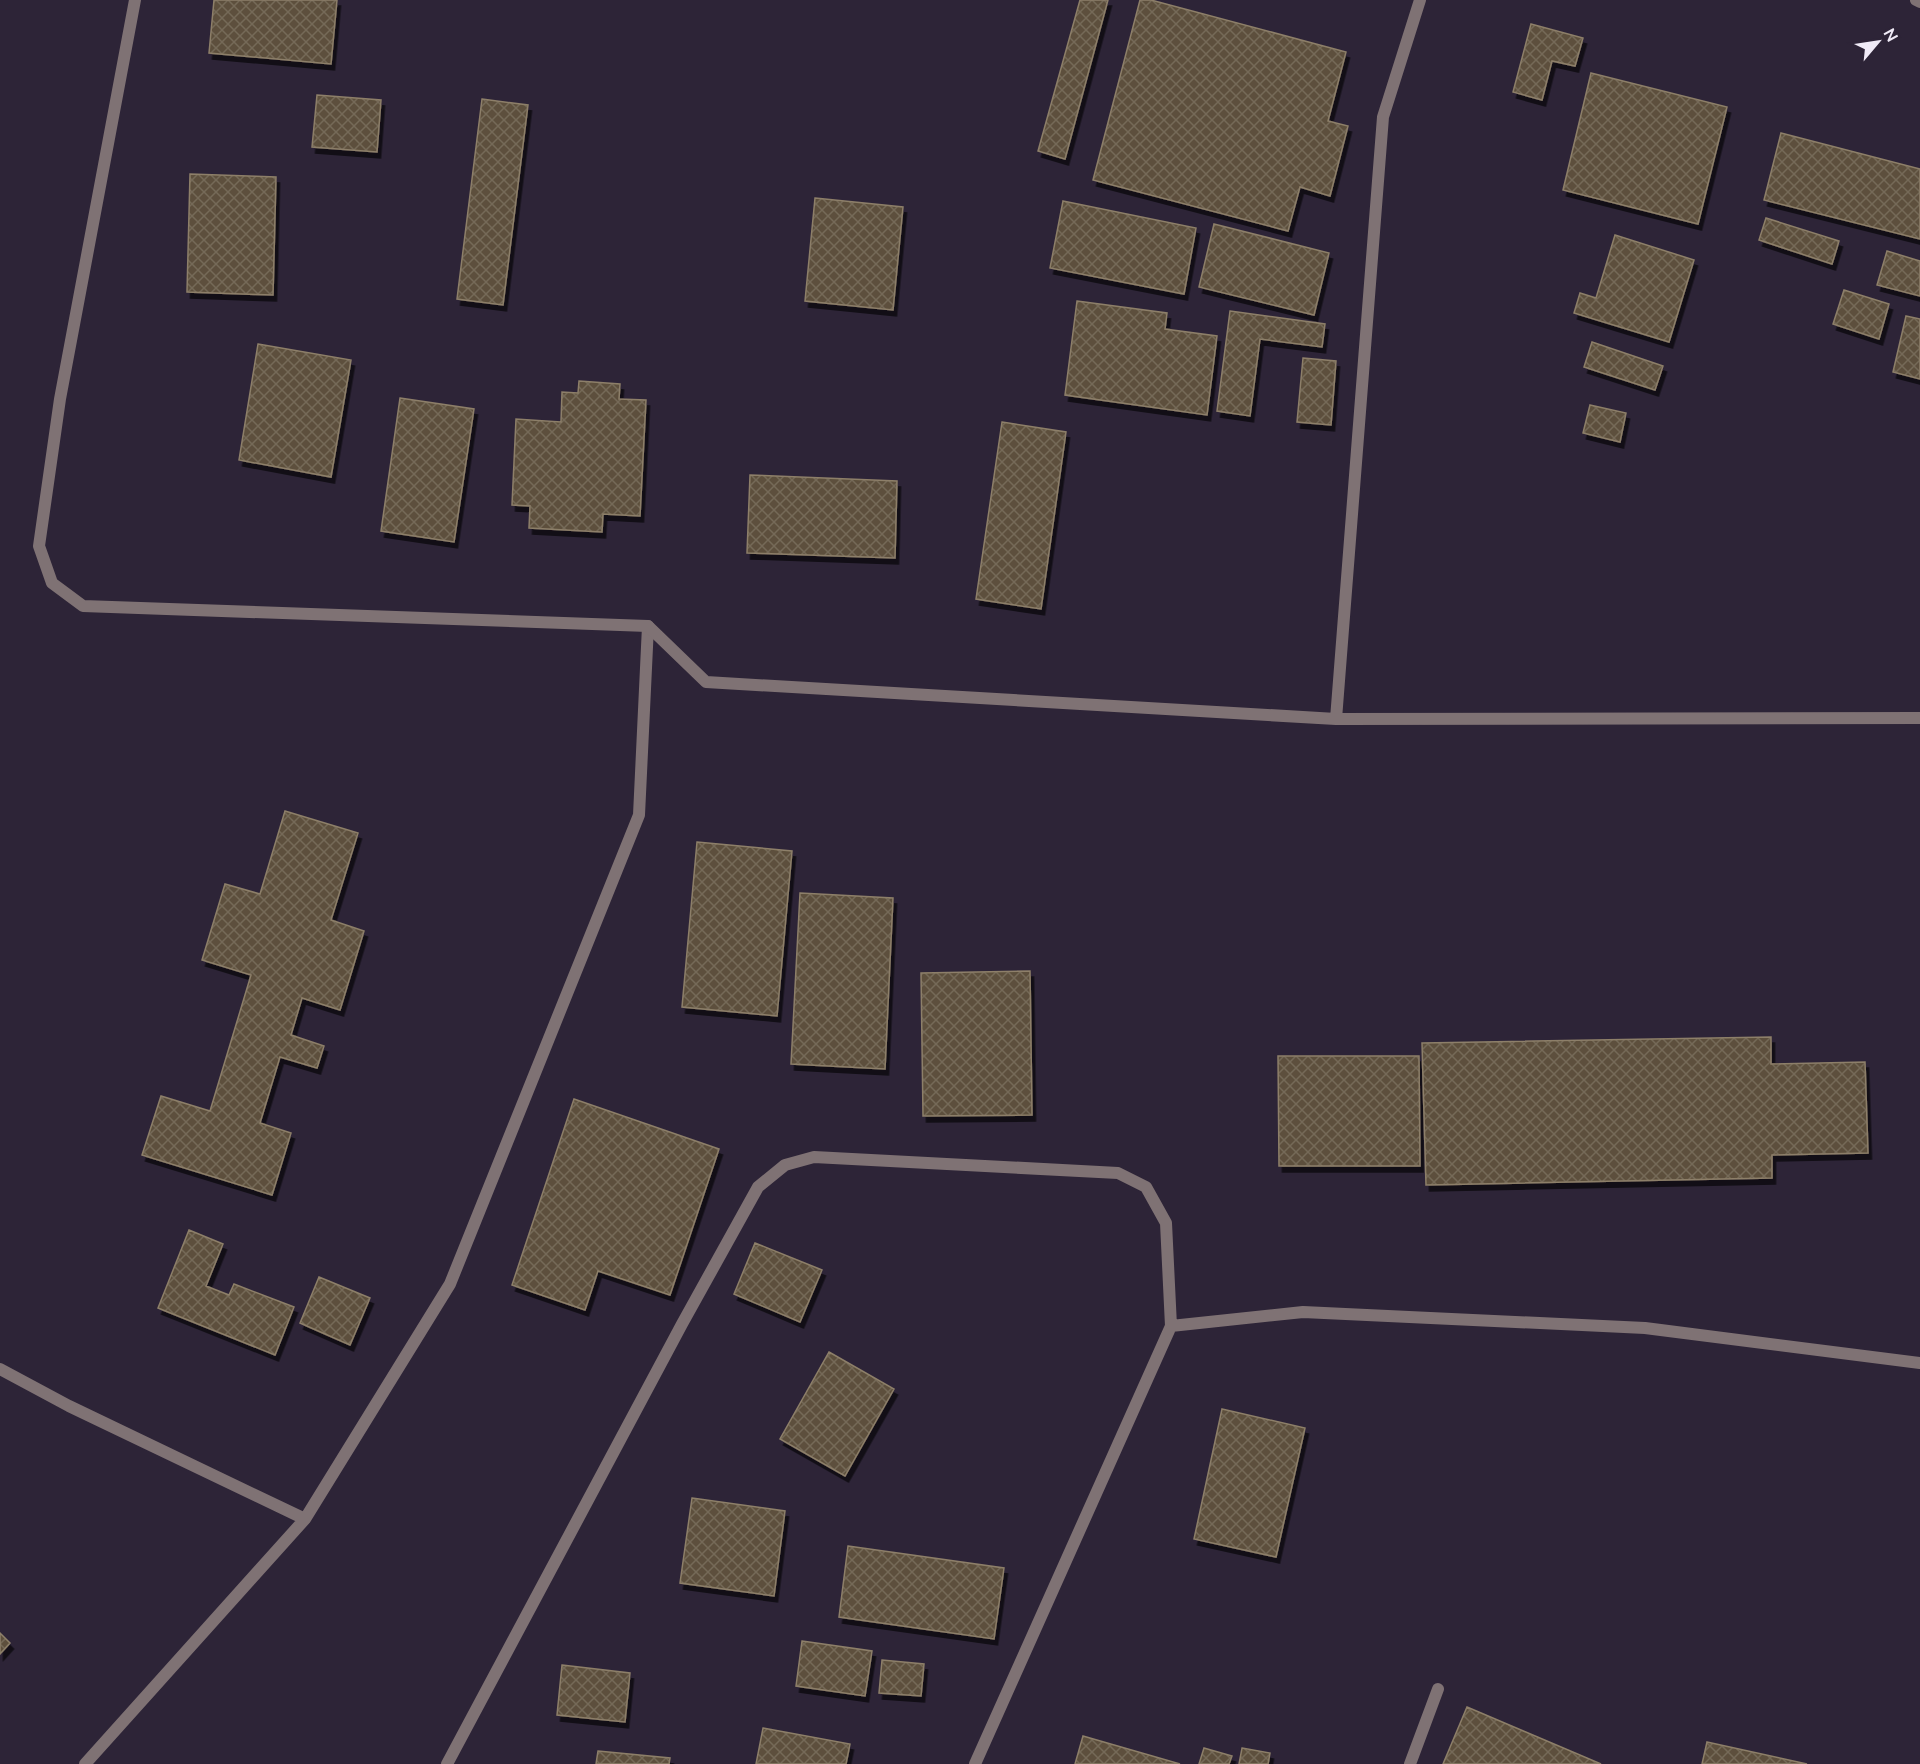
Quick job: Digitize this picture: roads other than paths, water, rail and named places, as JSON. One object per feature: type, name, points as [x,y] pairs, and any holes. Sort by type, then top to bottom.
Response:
[{"type":"street","points":[[135,0],[57,422],[39,546],[52,583],[83,606],[648,626],[706,682],[1336,719],[1920,718]]},
{"type":"street","points":[[1336,719],[1383,117],[1420,0]]},
{"type":"street","points":[[85,1764],[305,1520],[450,1284],[639,815],[648,626]]},
{"type":"street","points":[[447,1764],[682,1324],[758,1187],[785,1165],[814,1157],[1118,1173],[1146,1188],[1166,1223],[1172,1326],[975,1764]]},
{"type":"street","points":[[1172,1326],[1303,1312],[1633,1327],[1920,1363]]},
{"type":"street","points":[[0,1369],[69,1406],[305,1520]]},
{"type":"street","points":[[1410,1764],[1438,1689]]}]
